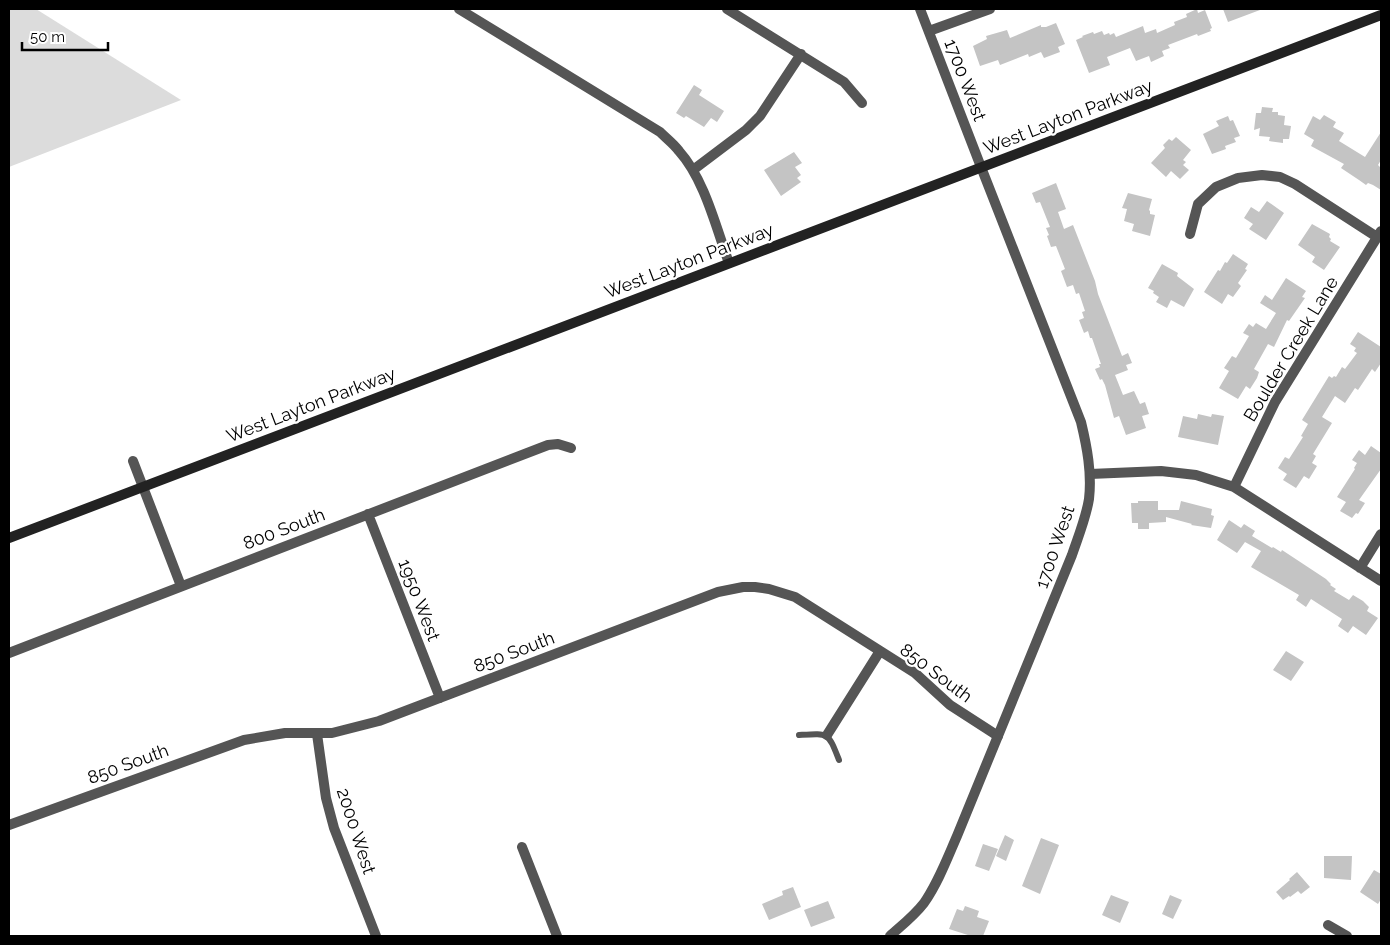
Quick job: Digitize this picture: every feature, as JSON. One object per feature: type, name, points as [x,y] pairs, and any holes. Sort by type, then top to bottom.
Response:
[{"type":"main road","name":"West Layton Parkway","points":[[9,538],[1381,15]]},
{"type":"street","points":[[459,9],[660,132],[680,151],[693,170],[729,263]]},
{"type":"street","points":[[727,9],[844,82],[862,103]]},
{"type":"street","name":"1700 West","points":[[890,936],[923,904],[937,880],[957,836],[1075,546],[1089,499],[1090,474],[1081,422],[920,9]]},
{"type":"street","points":[[928,31],[990,9]]},
{"type":"street","points":[[693,170],[746,130],[760,116],[801,54]]},
{"type":"street","points":[[1190,234],[1198,204],[1216,187],[1238,178],[1262,175],[1280,177],[1295,184],[1379,234]]},
{"type":"street","name":"Boulder Creek Lane","points":[[1234,487],[1275,402],[1379,234]]},
{"type":"street","name":"800 South","points":[[9,652],[548,445],[558,444],[571,448]]},
{"type":"street","points":[[133,461],[181,586]]},
{"type":"street","points":[[1090,474],[1161,471],[1196,475],[1234,487],[1381,581]]},
{"type":"street","name":"1950 West","points":[[368,514],[440,698]]},
{"type":"street","points":[[1360,568],[1381,534]]},
{"type":"street","name":"850 South","points":[[9,826],[244,740],[286,733],[332,733],[362,727],[718,592],[742,587],[769,589],[796,597],[914,673],[950,705],[998,736]]},
{"type":"street","points":[[826,735],[880,651]]},
{"type":"street","name":"2000 West","points":[[316,734],[326,798],[334,828],[376,936]]},
{"type":"street","points":[[522,847],[557,936]]},
{"type":"street","points":[[1328,925],[1347,936]]},
{"type":"lane","points":[[799,735],[826,735],[831,740],[839,760]]},
{"type":"shaded area","points":[[9,9],[36,9],[181,100],[9,167]]},
{"type":"building","points":[[1197,9],[1198,13],[1205,10],[1212,28],[1210,29],[1211,31],[1168,45],[1170,48],[1162,51],[1164,56],[1151,62],[1149,56],[1136,61],[1130,48],[1107,57],[1110,65],[1089,73],[1076,40],[1082,36],[1102,31],[1104,35],[1114,33],[1116,37],[1143,26],[1145,33],[1156,29],[1157,33],[1175,25],[1174,22],[1187,17],[1186,14]]},
{"type":"building","points":[[1223,9],[1260,9],[1260,10],[1228,22]]},
{"type":"building","points":[[1056,23],[1065,44],[1058,47],[1060,52],[1044,58],[1041,52],[1029,57],[1028,54],[1000,65],[998,60],[980,66],[973,46],[987,39],[986,36],[1007,30],[1010,38],[1041,25],[1041,27],[1046,27]]},
{"type":"building","points":[[694,85],[702,90],[699,95],[724,111],[717,122],[711,118],[704,127],[686,116],[684,118],[676,113]]},
{"type":"building","points":[[1262,107],[1273,108],[1272,112],[1278,112],[1278,115],[1285,116],[1284,125],[1291,126],[1289,139],[1283,139],[1283,143],[1269,141],[1270,137],[1259,136],[1260,128],[1254,130],[1256,113],[1261,113]]},
{"type":"building","points":[[1324,115],[1336,122],[1333,127],[1344,133],[1339,141],[1365,157],[1381,132],[1381,160],[1378,165],[1381,168],[1381,190],[1368,183],[1366,185],[1341,168],[1344,164],[1311,146],[1314,140],[1304,134],[1313,116],[1320,120]]},
{"type":"building","points":[[1228,116],[1230,121],[1233,120],[1240,136],[1234,138],[1236,142],[1225,146],[1226,149],[1212,154],[1203,134],[1219,126],[1216,121]]},
{"type":"building","points":[[1176,137],[1191,150],[1183,160],[1186,162],[1183,165],[1189,170],[1180,179],[1171,171],[1166,177],[1151,163],[1165,148],[1163,145],[1169,139],[1172,141]]},
{"type":"building","points":[[794,152],[802,163],[795,167],[801,175],[797,178],[801,182],[781,196],[764,170]]},
{"type":"building","points":[[1056,183],[1066,209],[1058,212],[1064,229],[1073,225],[1122,356],[1128,353],[1132,363],[1126,365],[1128,370],[1115,375],[1123,395],[1134,391],[1140,404],[1145,402],[1149,414],[1142,416],[1146,428],[1126,435],[1119,416],[1114,418],[1105,385],[1102,379],[1100,380],[1095,369],[1100,367],[1099,364],[1101,364],[1092,338],[1090,338],[1088,331],[1084,333],[1079,320],[1084,318],[1082,312],[1085,311],[1079,293],[1076,294],[1073,285],[1067,287],[1061,271],[1065,269],[1056,246],[1051,247],[1047,236],[1049,235],[1046,228],[1050,227],[1040,202],[1036,203],[1032,193]]},
{"type":"building","points":[[1128,193],[1152,199],[1149,210],[1150,214],[1155,215],[1150,236],[1132,231],[1134,224],[1124,221],[1127,209],[1122,208]]},
{"type":"building","points":[[1267,201],[1284,213],[1266,240],[1249,229],[1253,224],[1244,218],[1251,207],[1259,212]]},
{"type":"building","points":[[1312,224],[1330,234],[1330,241],[1340,247],[1324,270],[1312,262],[1315,257],[1298,245]]},
{"type":"building","points":[[1233,254],[1248,264],[1245,269],[1247,270],[1238,283],[1241,286],[1233,297],[1228,294],[1222,304],[1204,292],[1218,270],[1220,271]]},
{"type":"building","points":[[1162,264],[1178,273],[1177,276],[1194,289],[1184,307],[1171,300],[1167,308],[1156,302],[1159,297],[1148,288]]},
{"type":"building","points":[[1286,278],[1306,291],[1302,297],[1305,298],[1289,321],[1287,320],[1274,347],[1268,344],[1254,369],[1259,372],[1257,378],[1250,389],[1246,386],[1238,399],[1219,388],[1229,371],[1224,368],[1232,356],[1236,358],[1249,336],[1243,333],[1249,324],[1253,327],[1256,323],[1266,329],[1276,313],[1260,303],[1265,295],[1272,300]]},
{"type":"building","points":[[1358,332],[1381,347],[1381,363],[1375,372],[1372,369],[1358,390],[1355,388],[1345,403],[1335,396],[1322,417],[1332,423],[1313,454],[1316,456],[1312,463],[1317,466],[1309,479],[1304,476],[1296,488],[1283,480],[1287,474],[1278,468],[1285,457],[1289,459],[1303,437],[1301,436],[1308,424],[1302,420],[1329,376],[1332,378],[1336,377],[1342,367],[1345,369],[1357,353],[1354,351],[1356,348],[1350,344]]},
{"type":"building","points":[[1198,414],[1211,417],[1212,414],[1224,416],[1218,445],[1178,437],[1183,416],[1197,419]]},
{"type":"building","points":[[1371,446],[1381,453],[1381,469],[1359,500],[1365,503],[1358,514],[1356,513],[1352,518],[1340,511],[1346,502],[1337,497],[1355,469],[1357,463],[1352,460],[1359,450],[1365,455]]},
{"type":"building","points":[[1138,501],[1158,501],[1158,510],[1179,510],[1181,501],[1212,509],[1211,515],[1214,516],[1211,528],[1191,525],[1166,517],[1166,522],[1149,523],[1149,529],[1138,529],[1138,523],[1132,523],[1131,503],[1138,503]]},
{"type":"building","points":[[1229,520],[1241,528],[1244,524],[1255,531],[1252,536],[1272,548],[1281,552],[1282,550],[1326,579],[1336,589],[1334,591],[1349,600],[1353,595],[1363,601],[1369,607],[1367,611],[1378,618],[1366,635],[1353,626],[1348,633],[1338,626],[1342,619],[1311,599],[1306,607],[1296,600],[1299,595],[1251,567],[1261,551],[1245,542],[1237,553],[1217,540]]},
{"type":"building","points":[[1286,651],[1304,662],[1291,681],[1273,670]]},
{"type":"building","points":[[1005,835],[1014,840],[1006,861],[996,856]]},
{"type":"building","points":[[1041,838],[1059,845],[1040,894],[1022,886]]},
{"type":"building","points":[[983,844],[998,849],[989,871],[975,866]]},
{"type":"building","points":[[1324,856],[1352,856],[1351,880],[1324,878]]},
{"type":"building","points":[[1374,870],[1381,874],[1381,899],[1378,904],[1360,892]]},
{"type":"building","points":[[1297,872],[1310,887],[1301,894],[1298,891],[1283,900],[1276,892]]},
{"type":"building","points":[[793,887],[801,907],[769,920],[762,904],[783,895],[782,891]]},
{"type":"building","points":[[1111,895],[1129,902],[1120,923],[1102,915]]},
{"type":"building","points":[[1170,895],[1182,900],[1173,919],[1162,914]]},
{"type":"building","points":[[828,901],[835,918],[811,927],[804,910]]},
{"type":"building","points":[[965,906],[979,911],[977,917],[989,921],[983,936],[971,936],[949,929],[957,909],[963,911]]}]
